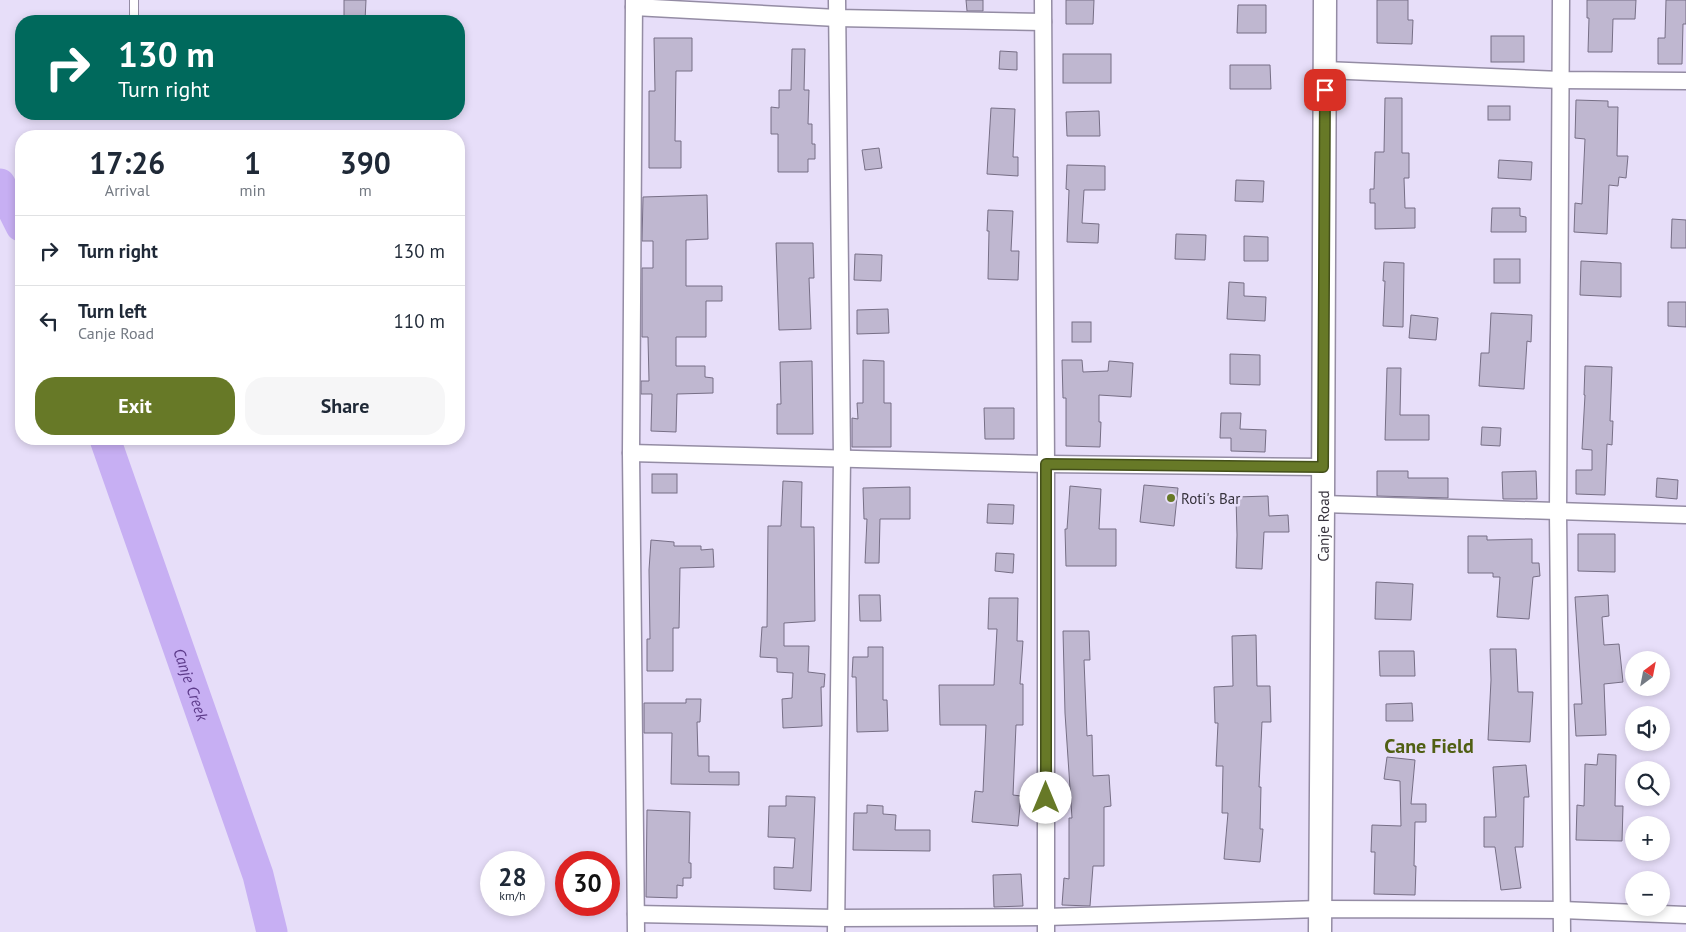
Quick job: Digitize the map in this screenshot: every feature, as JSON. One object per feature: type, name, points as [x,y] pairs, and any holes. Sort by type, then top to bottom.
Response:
[{"type":"street","points":[[836,0],[842,458],[836,925]]},
{"type":"street","points":[[1043,0],[1046,924]]},
{"type":"street","name":"Canje Road","points":[[1320,932],[1324,504],[1325,0]]},
{"type":"street","points":[[1561,0],[1558,512],[1562,932]]},
{"type":"street","points":[[636,932],[631,453],[634,3],[837,18],[1043,22]]},
{"type":"street","points":[[1325,70],[1561,80],[1686,81]]},
{"type":"street","points":[[631,453],[1046,464],[1323,467]]},
{"type":"street","points":[[1324,504],[1686,515]]},
{"type":"street","points":[[636,914],[836,925],[1046,924],[1320,909],[1562,910],[1686,915]]},
{"type":"lane","points":[[134,0],[134,15]]},
{"type":"building","points":[[344,0],[366,0],[365,15],[344,15]]},
{"type":"building","points":[[966,0],[983,0],[983,11],[967,11]]},
{"type":"building","points":[[1066,0],[1094,0],[1093,24],[1066,24]]},
{"type":"building","points":[[1377,0],[1408,0],[1408,20],[1413,20],[1412,44],[1377,43]]},
{"type":"building","points":[[1587,0],[1636,0],[1635,19],[1613,19],[1612,52],[1588,52],[1589,18],[1587,18]]},
{"type":"building","points":[[1666,0],[1686,0],[1682,64],[1658,64],[1658,38],[1665,38]]},
{"type":"building","points":[[1238,5],[1266,5],[1266,33],[1237,33]]},
{"type":"building","points":[[1491,36],[1524,36],[1524,62],[1491,62]]},
{"type":"building","points":[[654,38],[692,38],[692,71],[676,71],[675,141],[681,141],[681,168],[649,168],[649,91],[655,91]]},
{"type":"building","points":[[792,49],[805,49],[804,90],[809,90],[808,124],[812,124],[812,144],[815,144],[815,159],[808,159],[808,172],[778,172],[778,134],[771,134],[771,107],[779,108],[779,90],[791,90]]},
{"type":"building","points":[[1000,51],[1017,52],[1017,70],[999,69]]},
{"type":"building","points":[[1063,54],[1111,54],[1111,83],[1063,83]]},
{"type":"building","points":[[1230,65],[1270,65],[1271,89],[1230,89]]},
{"type":"building","points":[[1385,98],[1402,98],[1402,153],[1409,153],[1409,178],[1404,178],[1405,208],[1415,208],[1415,228],[1375,229],[1375,203],[1370,203],[1370,189],[1374,189],[1375,152],[1384,152]]},
{"type":"building","points":[[1576,100],[1608,101],[1608,107],[1618,107],[1617,156],[1628,156],[1626,178],[1619,177],[1618,186],[1609,185],[1607,234],[1574,232],[1575,203],[1582,204],[1585,139],[1575,138]]},
{"type":"building","points":[[1488,106],[1510,106],[1510,120],[1488,120]]},
{"type":"building","points":[[991,108],[1015,109],[1013,157],[1018,157],[1018,176],[987,174]]},
{"type":"building","points":[[1099,111],[1100,136],[1067,136],[1066,112]]},
{"type":"building","points":[[879,148],[882,168],[865,170],[862,150]]},
{"type":"building","points":[[1499,160],[1532,162],[1531,180],[1498,178]]},
{"type":"building","points":[[1067,165],[1105,166],[1105,190],[1084,190],[1082,223],[1099,224],[1098,243],[1067,242],[1069,190],[1066,189]]},
{"type":"building","points":[[1236,180],[1264,181],[1263,202],[1235,201]]},
{"type":"building","points":[[707,195],[708,239],[686,240],[686,286],[722,286],[722,301],[706,301],[706,337],[676,337],[676,366],[705,366],[705,377],[713,378],[713,393],[677,394],[676,432],[651,431],[652,394],[641,394],[641,381],[649,381],[648,337],[642,337],[642,268],[653,268],[653,241],[642,241],[643,197]]},
{"type":"building","points":[[1492,208],[1520,208],[1520,216],[1526,217],[1526,232],[1491,232]]},
{"type":"building","points":[[988,210],[1013,211],[1011,251],[1019,251],[1018,280],[988,279]]},
{"type":"building","points":[[1672,219],[1686,220],[1686,248],[1671,248]]},
{"type":"building","points":[[1176,234],[1206,235],[1205,260],[1175,259]]},
{"type":"building","points":[[1244,236],[1268,237],[1268,261],[1244,261]]},
{"type":"building","points":[[776,243],[813,243],[814,278],[809,278],[811,329],[779,330]]},
{"type":"building","points":[[855,254],[882,255],[881,281],[854,280]]},
{"type":"building","points":[[1494,259],[1520,259],[1520,283],[1494,283]]},
{"type":"building","points":[[1581,261],[1621,263],[1621,297],[1580,295]]},
{"type":"building","points":[[1384,262],[1404,263],[1403,327],[1383,326]]},
{"type":"building","points":[[1229,282],[1244,283],[1244,296],[1266,297],[1265,321],[1227,319]]},
{"type":"building","points":[[1668,302],[1686,302],[1686,327],[1668,326]]},
{"type":"building","points":[[888,309],[889,333],[857,334],[857,310]]},
{"type":"building","points":[[1491,313],[1532,315],[1531,342],[1527,341],[1524,389],[1479,386],[1481,353],[1489,353]]},
{"type":"building","points":[[1411,315],[1438,318],[1436,340],[1409,338]]},
{"type":"building","points":[[1072,322],[1091,322],[1091,342],[1072,342]]},
{"type":"building","points":[[1230,354],[1260,355],[1260,385],[1230,384]]},
{"type":"building","points":[[863,360],[884,361],[884,403],[891,403],[891,447],[852,447],[852,418],[858,419],[857,403],[863,403]]},
{"type":"building","points":[[1062,360],[1082,360],[1083,372],[1108,371],[1109,361],[1133,363],[1131,397],[1099,395],[1100,447],[1066,446],[1066,398],[1063,398]]},
{"type":"building","points":[[812,361],[813,434],[777,434],[777,404],[781,404],[780,362]]},
{"type":"building","points":[[1585,366],[1612,367],[1610,421],[1613,421],[1612,445],[1607,444],[1605,495],[1576,494],[1576,470],[1592,470],[1592,450],[1582,449]]},
{"type":"building","points":[[1387,368],[1401,368],[1400,415],[1429,415],[1429,440],[1385,440]]},
{"type":"building","points":[[984,408],[1014,408],[1014,439],[985,439]]},
{"type":"building","points":[[1221,413],[1241,413],[1240,429],[1266,430],[1265,452],[1231,451],[1231,438],[1220,438]]},
{"type":"building","points":[[1482,427],[1501,428],[1500,446],[1481,445]]},
{"type":"building","points":[[1377,471],[1408,471],[1408,478],[1448,478],[1448,498],[1377,496]]},
{"type":"building","points":[[1536,471],[1537,499],[1503,499],[1502,472]]},
{"type":"building","points":[[652,474],[677,474],[677,493],[652,493]]},
{"type":"building","points":[[1657,478],[1678,480],[1677,499],[1656,497]]},
{"type":"building","points":[[783,481],[802,482],[801,527],[814,527],[815,621],[784,623],[784,646],[809,646],[808,672],[825,674],[824,687],[821,687],[822,726],[783,728],[782,699],[792,698],[793,673],[777,672],[777,658],[760,657],[762,627],[767,627],[768,526],[781,526]]},
{"type":"building","points":[[1144,485],[1178,488],[1174,526],[1140,522]]},
{"type":"building","points":[[1070,486],[1101,489],[1099,529],[1116,529],[1116,566],[1066,566],[1065,529],[1067,529]]},
{"type":"building","points":[[910,487],[910,519],[880,519],[879,563],[865,563],[867,519],[864,519],[863,488]]},
{"type":"building","points":[[1268,496],[1269,516],[1288,515],[1289,532],[1264,532],[1262,569],[1236,568],[1236,497]]},
{"type":"building","points":[[988,504],[1014,505],[1013,524],[987,523]]},
{"type":"building","points":[[1578,534],[1615,534],[1615,572],[1578,571]]},
{"type":"building","points":[[1468,536],[1487,536],[1487,540],[1532,539],[1532,563],[1539,563],[1540,576],[1533,577],[1529,619],[1497,617],[1500,577],[1493,577],[1493,573],[1468,573]]},
{"type":"building","points":[[651,540],[674,542],[674,546],[701,546],[701,550],[713,549],[714,567],[680,568],[679,628],[673,628],[673,671],[647,671],[647,639],[650,639],[649,570]]},
{"type":"building","points":[[996,553],[1014,554],[1013,573],[995,571]]},
{"type":"building","points":[[1376,582],[1413,584],[1411,620],[1375,619]]},
{"type":"building","points":[[859,595],[880,595],[881,621],[860,621]]},
{"type":"building","points":[[1608,595],[1609,616],[1602,617],[1604,645],[1619,644],[1623,682],[1604,684],[1606,735],[1576,736],[1574,704],[1582,704],[1575,597]]},
{"type":"building","points":[[989,598],[1018,598],[1017,641],[1023,641],[1020,684],[1023,684],[1023,725],[1016,725],[1013,795],[1021,796],[1018,826],[972,822],[975,791],[983,792],[986,725],[940,725],[939,685],[994,685],[997,629],[988,629]]},
{"type":"building","points":[[1063,631],[1089,631],[1090,660],[1084,660],[1087,736],[1092,735],[1093,776],[1109,775],[1111,806],[1104,807],[1104,866],[1093,866],[1090,906],[1062,905],[1064,878],[1069,879],[1069,818],[1072,818],[1065,713]]},
{"type":"building","points":[[1256,635],[1257,686],[1270,686],[1271,722],[1262,722],[1259,787],[1261,787],[1260,829],[1263,829],[1260,862],[1224,859],[1228,813],[1222,813],[1223,766],[1216,766],[1218,723],[1215,723],[1214,687],[1233,686],[1232,636]]},
{"type":"building","points":[[868,647],[883,647],[883,700],[887,700],[888,731],[857,732],[856,677],[852,677],[853,657],[868,657]]},
{"type":"building","points":[[1490,649],[1516,649],[1518,692],[1533,692],[1530,742],[1488,740],[1491,680]]},
{"type":"building","points":[[1379,651],[1414,651],[1415,676],[1380,676]]},
{"type":"building","points":[[686,699],[701,699],[700,722],[697,722],[698,756],[709,756],[709,772],[739,772],[739,785],[671,784],[672,733],[644,733],[644,703],[686,703]]},
{"type":"building","points":[[1412,703],[1413,721],[1386,721],[1386,704]]},
{"type":"building","points":[[1598,754],[1616,755],[1615,806],[1623,806],[1622,841],[1576,840],[1577,805],[1584,806],[1585,764],[1597,765]]},
{"type":"building","points":[[1387,757],[1415,760],[1411,804],[1426,804],[1426,822],[1415,822],[1415,895],[1374,894],[1375,852],[1371,852],[1372,825],[1401,826],[1400,781],[1384,779]]},
{"type":"building","points":[[1526,765],[1529,797],[1524,797],[1523,847],[1515,847],[1521,888],[1501,890],[1495,847],[1484,847],[1484,817],[1496,817],[1493,767]]},
{"type":"building","points":[[786,796],[815,797],[811,891],[774,889],[774,867],[793,868],[795,838],[768,837],[769,806],[786,806]]},
{"type":"building","points":[[867,805],[883,806],[883,814],[896,815],[895,830],[930,830],[930,851],[853,850],[854,813],[867,813]]},
{"type":"building","points":[[647,810],[690,812],[689,863],[691,863],[691,878],[683,878],[683,886],[677,885],[677,898],[646,897]]},
{"type":"building","points":[[1021,874],[1023,906],[994,907],[993,875]]},
{"type":"waterway","name":"Canje Creek","points":[[0,184],[15,214]]},
{"type":"waterway","name":"Canje Creek","points":[[107,445],[258,875],[272,932]]},
{"type":"place","name":"Roti's Bar","points":[[1171,498]]},
{"type":"district","name":"Cane Field","points":[[1429,746]]},
{"type":"route","points":[[1046,798],[1046,464],[1323,467],[1325,90]]}]
